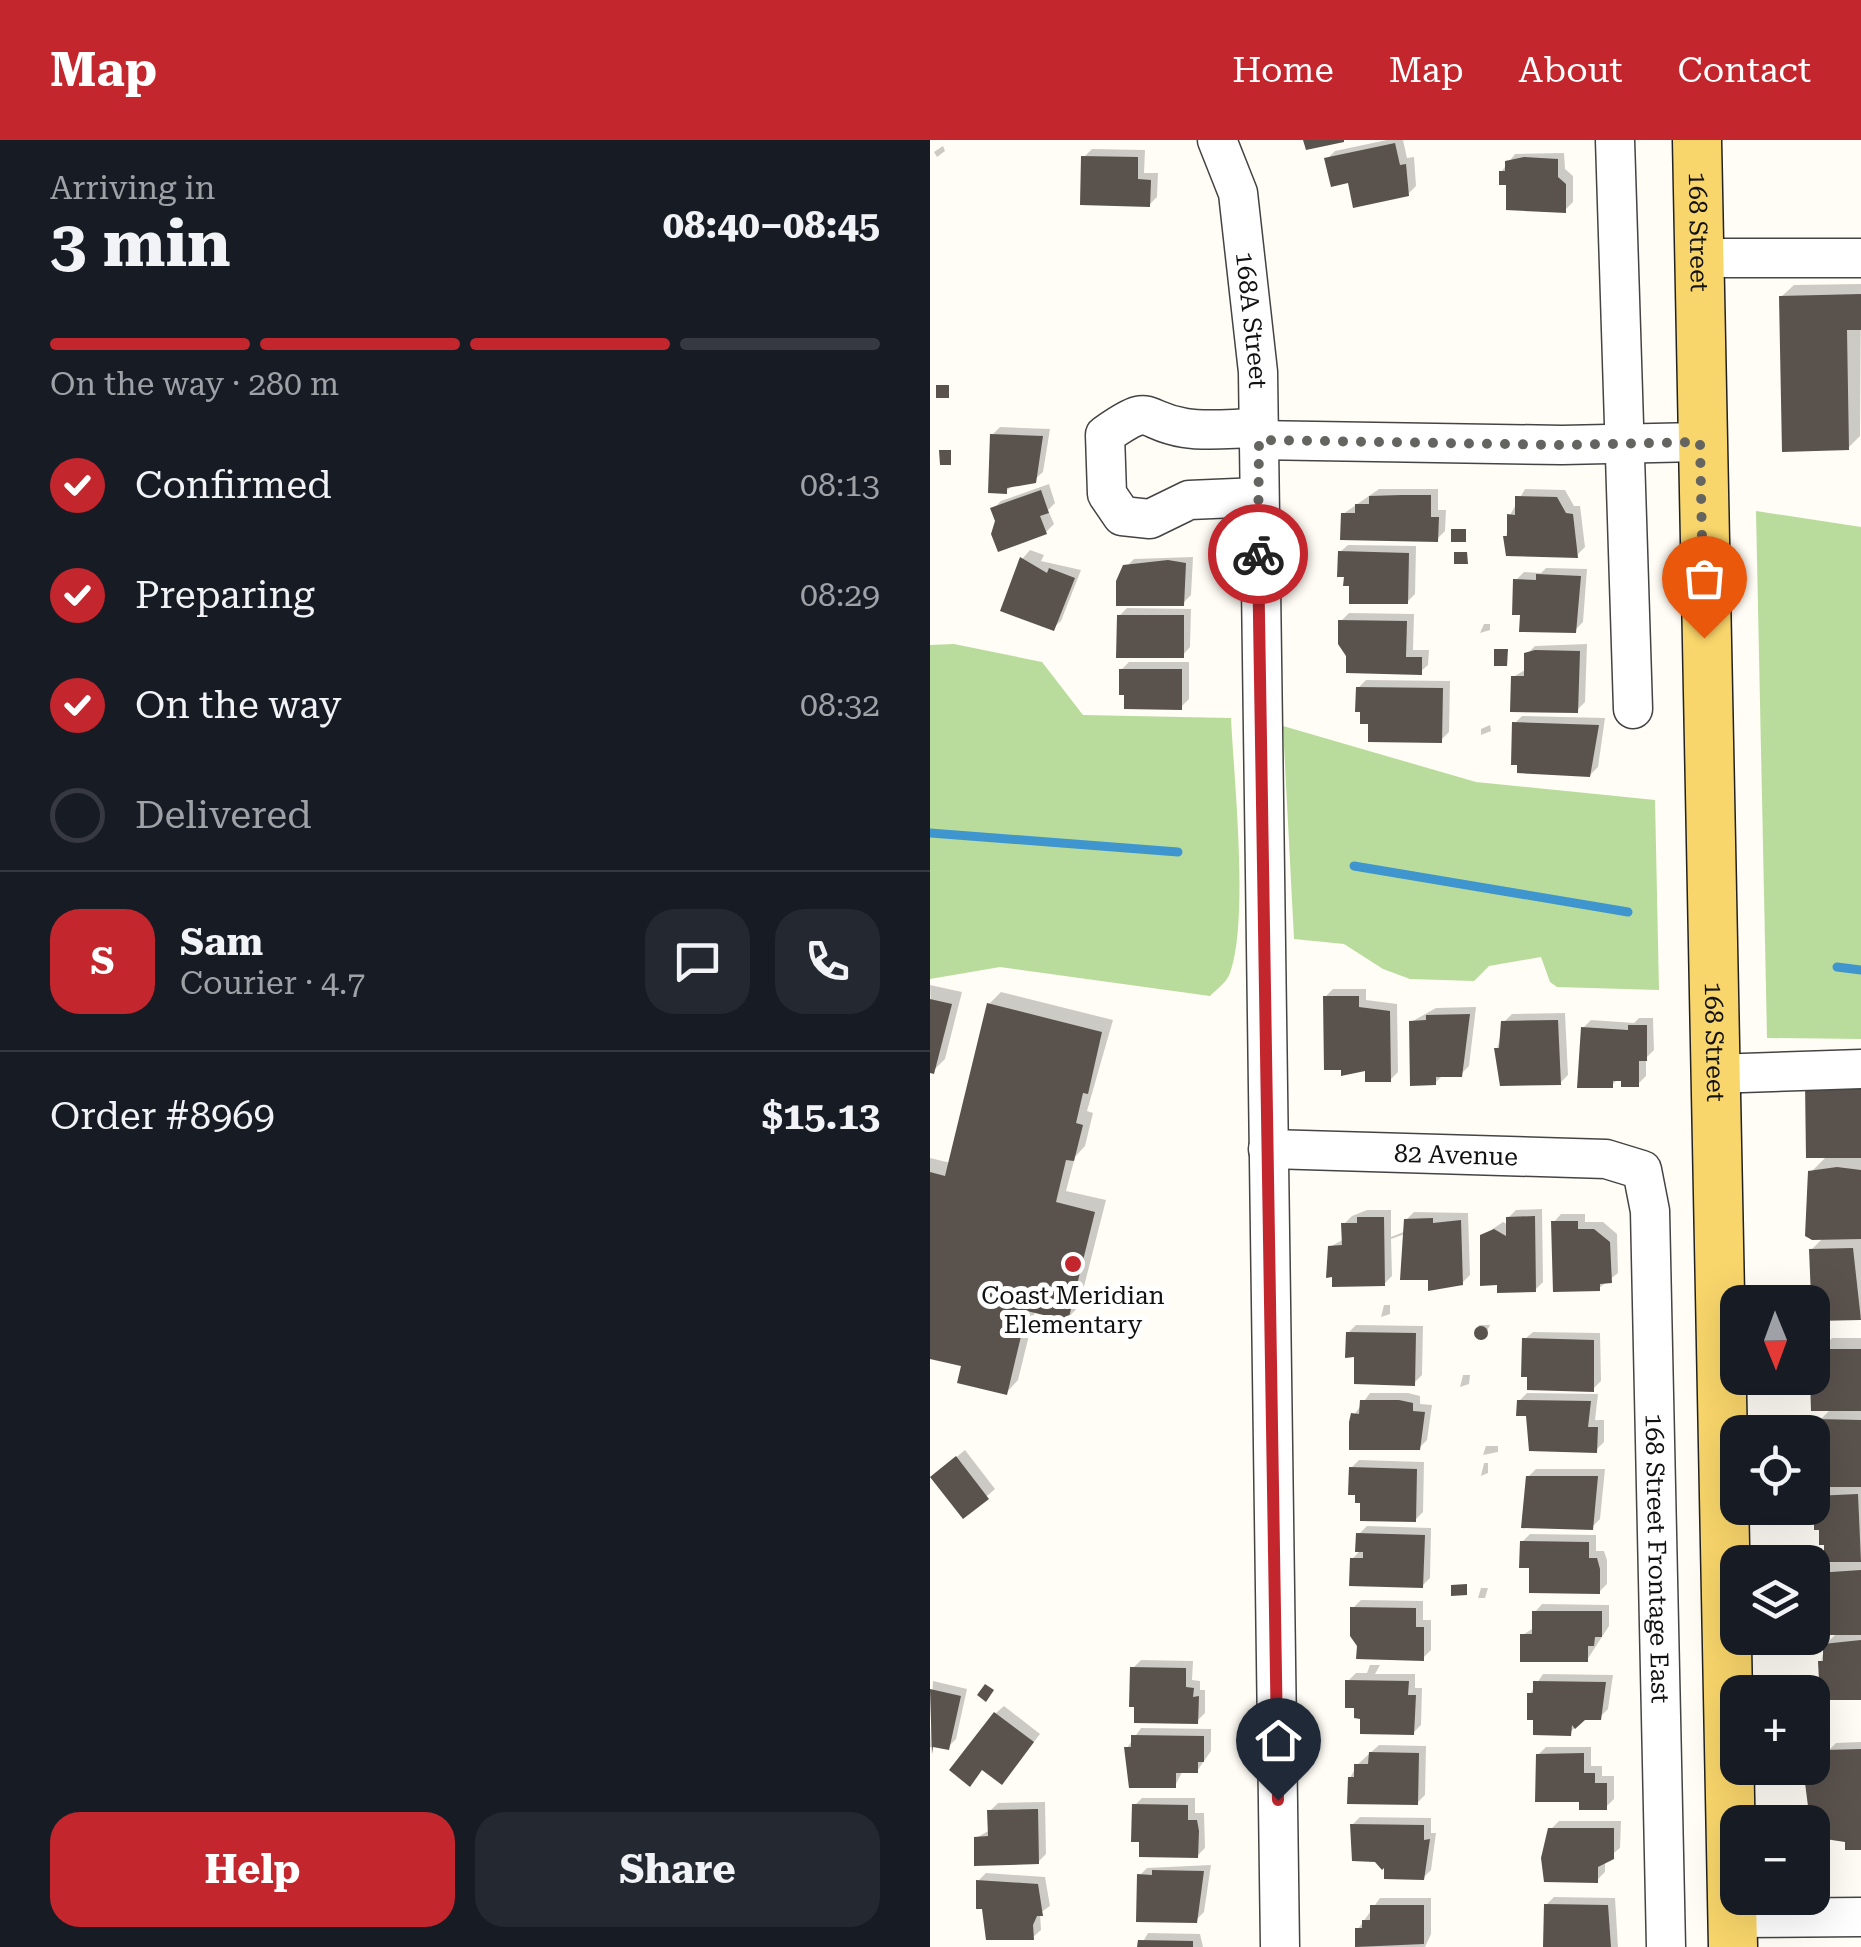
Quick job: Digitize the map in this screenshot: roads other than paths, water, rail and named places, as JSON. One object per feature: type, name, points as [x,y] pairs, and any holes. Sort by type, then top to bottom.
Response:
[{"type":"main road","name":"168 Street","points":[[1697,140],[1732,1933]]},
{"type":"street","name":"168A Street","points":[[1218,140],[1240,208],[1258,372],[1280,1947]]},
{"type":"street","points":[[1616,140],[1633,709]]},
{"type":"street","points":[[1700,258],[1861,258]]},
{"type":"street","points":[[1258,497],[1189,500],[1150,519],[1122,516],[1107,494],[1105,435],[1131,416],[1154,415],[1183,428],[1259,434],[1700,442]]},
{"type":"street","points":[[1713,1074],[1861,1069]]},
{"type":"street","name":"82 Avenue","points":[[1268,1149],[1612,1159],[1642,1170]]},
{"type":"street","name":"168 Street Frontage East","points":[[1642,1170],[1650,1211],[1666,1947]]},
{"type":"street","points":[[1732,1933],[1861,1917]]},
{"type":"waterway","points":[[930,833],[1178,852]]},
{"type":"waterway","points":[[1354,866],[1628,912]]},
{"type":"waterway","points":[[1837,967],[1861,970]]},
{"type":"place","name":"Coast Meridian Elementary","points":[[1073,1264]]}]
